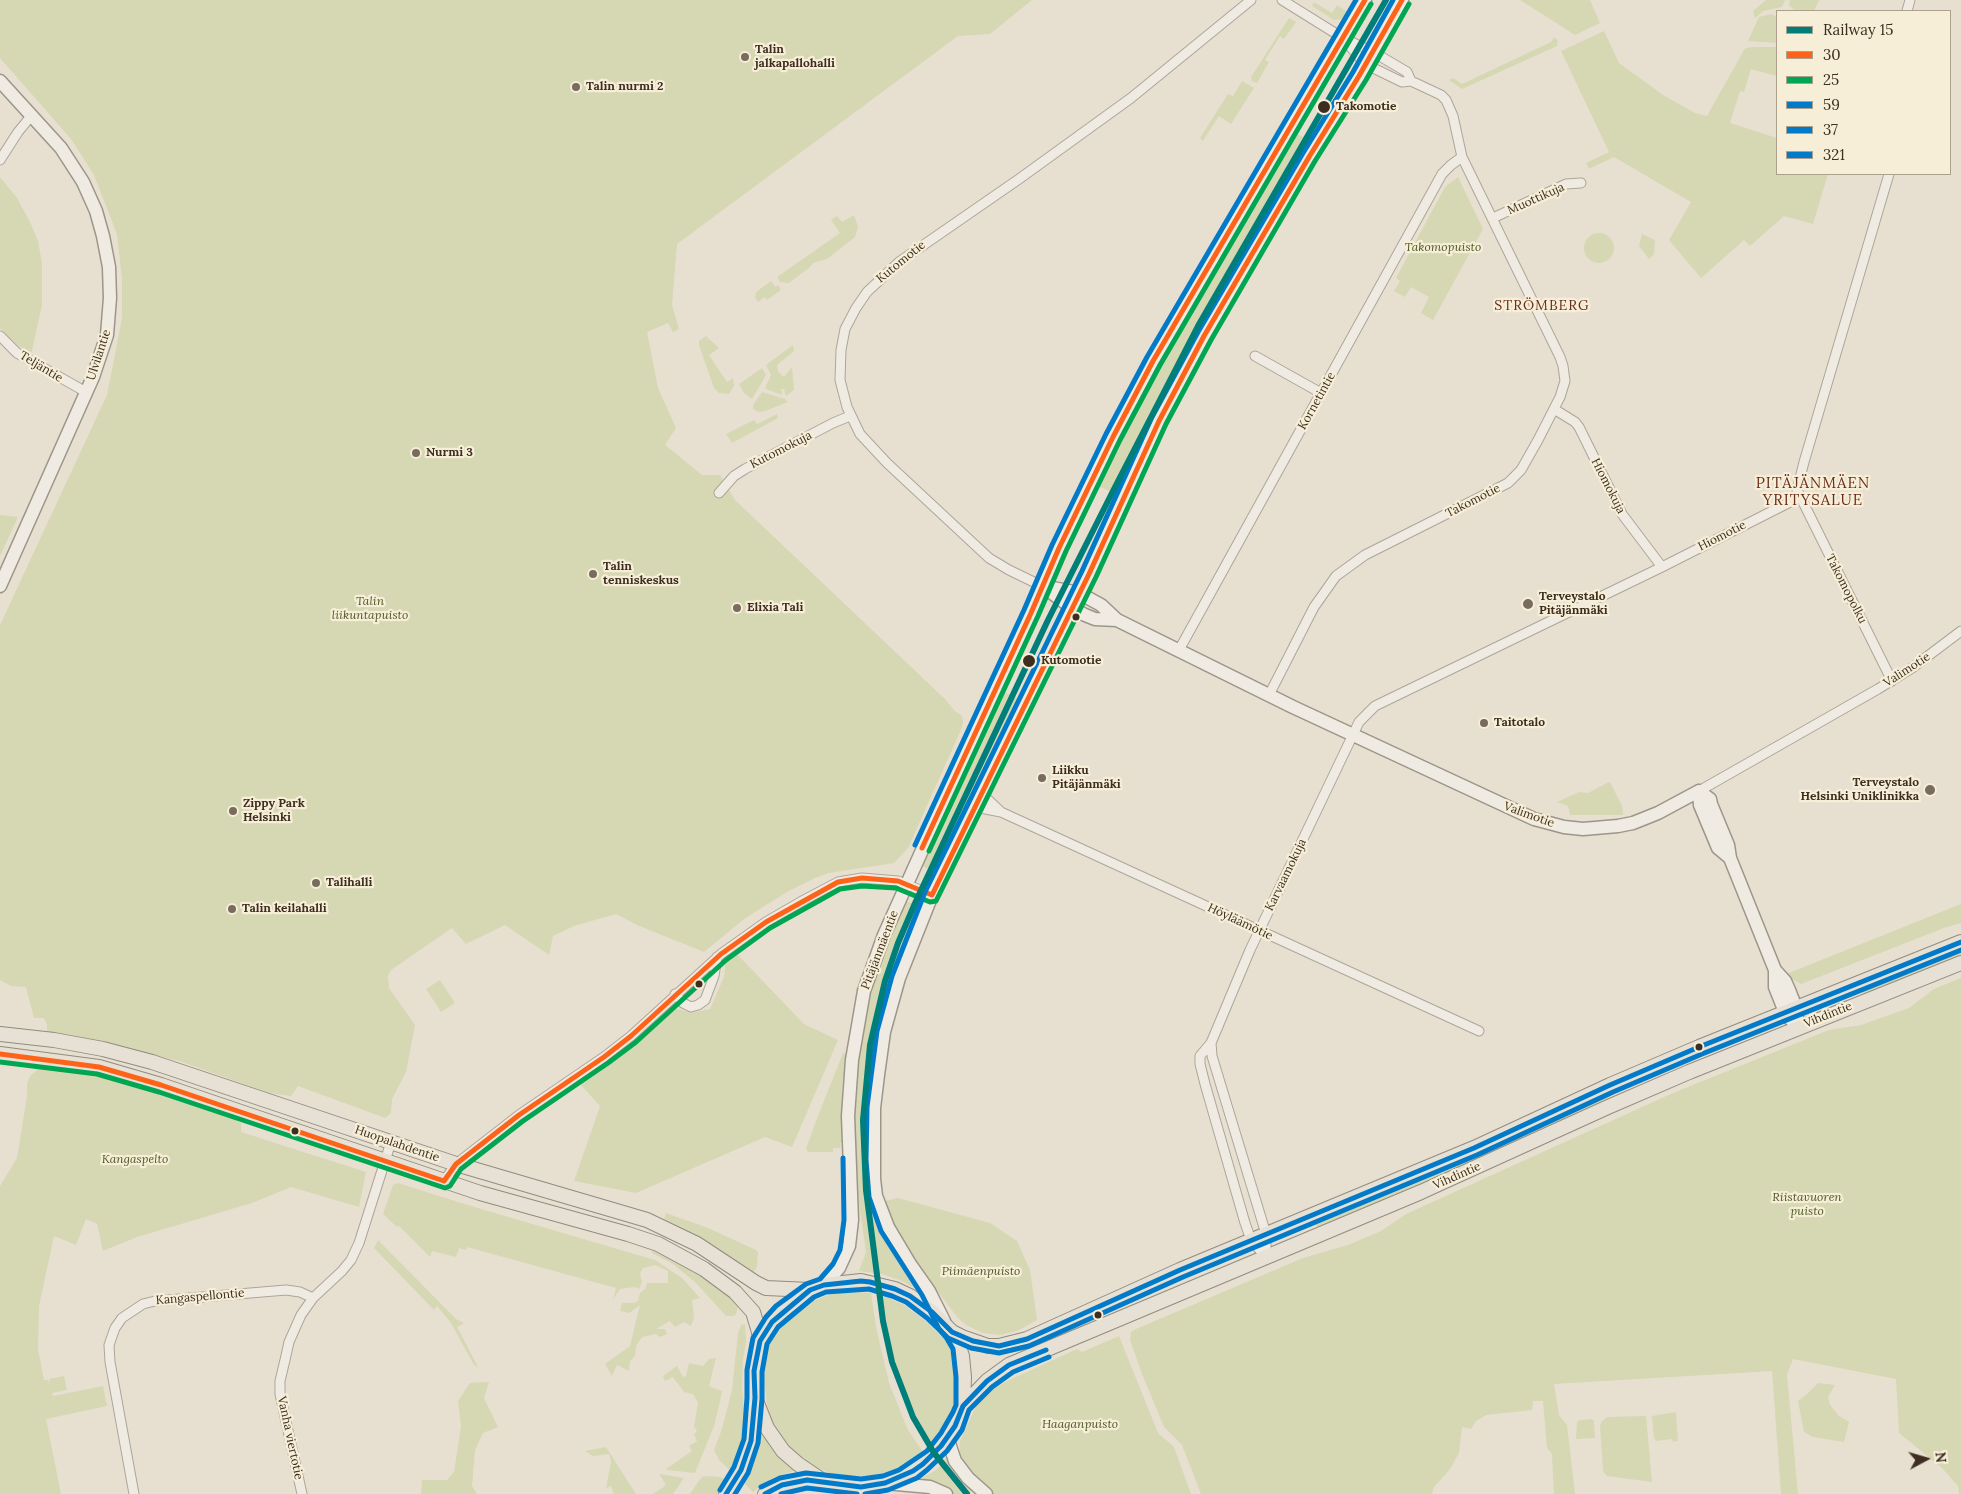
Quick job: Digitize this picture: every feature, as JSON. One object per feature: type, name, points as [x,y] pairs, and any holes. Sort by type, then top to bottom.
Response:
[{"type":"main road","name":"Pitäjänmäentie","points":[[824,1285],[839,1268],[850,1246],[852,1220],[848,1099],[857,1025],[864,991],[906,884],[1112,437],[1153,361],[1365,0]]},
{"type":"main road","points":[[885,1483],[913,1471],[923,1464],[955,1426],[963,1406],[963,1367],[960,1347],[930,1291],[906,1258],[888,1226],[876,1196],[873,1160],[874,1108],[886,1025],[899,978],[932,895],[1080,593],[1158,421],[1204,336],[1402,0]]},
{"type":"main road","name":"Ulvilantie","points":[[0,81],[61,148],[83,182],[96,211],[107,252],[110,280],[110,317],[107,335],[86,392],[0,586]]},
{"type":"main road","name":"Valimotie","points":[[1042,586],[1080,593],[1101,605],[1117,620],[1269,695],[1520,814],[1564,827],[1599,828],[1633,823],[1658,813],[1699,791]]},
{"type":"main road","name":"Valimotie","points":[[1042,586],[1072,608],[1095,619],[1117,620]]},
{"type":"main road","points":[[1699,791],[1700,805],[1718,848],[1730,858],[1775,970],[1785,981],[1790,1010],[1798,1027]]},
{"type":"main road","name":"Vihdintie","points":[[949,1328],[967,1340],[988,1346],[999,1346],[1027,1339],[1180,1270],[1474,1148],[1610,1085],[1790,1010],[1961,942]]},
{"type":"main road","name":"Vihdintie","points":[[963,1406],[987,1380],[1009,1366],[1472,1170],[1608,1107],[1798,1027],[1961,963]]},
{"type":"main road","name":"Huopalahdentie","points":[[0,1034],[54,1040],[103,1049],[152,1062],[456,1164],[647,1220],[697,1244],[766,1288],[810,1290]]},
{"type":"main road","name":"Huopalahdentie","points":[[0,1054],[99,1067],[160,1085],[444,1181],[658,1244],[704,1269],[735,1292],[753,1312],[760,1341]]},
{"type":"main road","points":[[726,1494],[735,1482],[747,1455],[755,1398],[754,1371],[760,1341],[772,1322],[810,1290],[824,1285],[861,1281],[895,1289],[922,1304],[949,1328]]},
{"type":"main road","points":[[755,1398],[767,1428],[783,1451],[823,1481]]},
{"type":"main road","points":[[947,1437],[955,1461],[968,1478],[986,1494]]},
{"type":"main road","points":[[765,1494],[782,1485],[807,1480],[850,1486],[885,1483],[930,1487],[946,1494]]},
{"type":"street","name":"Kutomotie","points":[[1042,586],[989,558],[871,448],[860,434],[850,416],[840,380],[841,350],[846,329],[850,318],[867,292],[900,262],[931,238],[1131,98],[1252,0]]},
{"type":"street","points":[[1282,0],[1343,38]]},
{"type":"street","name":"Takomotie","points":[[1343,38],[1373,52],[1407,72],[1411,81]]},
{"type":"street","name":"Takomotie","points":[[1269,695],[1314,607],[1336,576],[1365,555],[1508,483],[1521,470],[1564,387],[1563,366],[1462,157],[1450,106],[1441,95],[1411,81],[1402,82],[1366,64],[1343,38]]},
{"type":"street","points":[[0,160],[18,132],[32,115]]},
{"type":"street","name":"Kornetintie","points":[[1179,650],[1442,174],[1450,165],[1462,157]]},
{"type":"street","points":[[1800,497],[1797,490],[1798,484],[1889,175]]},
{"type":"street","name":"Muottikuja","points":[[1493,218],[1566,184],[1581,183]]},
{"type":"street","name":"Teljäntie","points":[[0,336],[17,353],[86,392]]},
{"type":"street","points":[[1255,356],[1321,393]]},
{"type":"street","name":"Hiomokuja","points":[[1554,409],[1575,422],[1579,427],[1622,514],[1662,567]]},
{"type":"street","name":"Kutomokuja","points":[[720,493],[734,476],[745,469],[850,416]]},
{"type":"street","name":"Hiomotie","points":[[1353,735],[1359,722],[1375,706],[1662,567],[1800,497]]},
{"type":"street","name":"Takomopolku","points":[[1800,497],[1892,681]]},
{"type":"street","name":"Valimotie","points":[[1699,791],[1892,681],[1961,632]]},
{"type":"street","name":"Karvaamokuja","points":[[1266,1257],[1251,1240],[1200,1064],[1200,1056],[1211,1043],[1250,950],[1353,735]]},
{"type":"street","name":"Höyläämötie","points":[[982,794],[1001,812]]},
{"type":"street","name":"Höyläämötie","points":[[975,807],[1001,812],[1479,1031]]},
{"type":"street","points":[[444,1181],[456,1164],[519,1115],[609,1053],[717,957],[766,922],[838,882],[854,878],[887,879],[906,884],[932,895]]},
{"type":"street","points":[[675,994],[683,1003],[691,1007],[705,1000],[714,976],[717,957]]},
{"type":"street","points":[[1211,1043],[1212,1056],[1266,1234],[1266,1257]]},
{"type":"street","name":"Vanha viertotie","points":[[302,1494],[282,1405],[280,1381],[290,1342],[300,1316],[313,1298],[342,1271],[355,1252],[391,1142]]},
{"type":"street","name":"Kangaspellontie","points":[[134,1494],[110,1362],[109,1346],[115,1328],[122,1318],[143,1304],[155,1301],[286,1290],[300,1292],[313,1298]]},
{"type":"green space","name":"Talin liikuntapuisto","points":[[0,0],[1032,0],[990,34],[958,36],[677,244],[672,305],[679,329],[673,332],[668,323],[647,332],[658,388],[676,428],[665,445],[702,475],[720,475],[735,500],[962,716],[961,730],[908,848],[894,863],[829,873],[815,878],[787,892],[744,919],[704,952],[637,925],[616,914],[574,926],[553,936],[549,955],[505,925],[466,944],[452,928],[391,970],[388,976],[389,988],[415,1025],[406,1072],[392,1099],[391,1113],[385,1118],[298,1086],[291,1096],[270,1093],[179,1061],[72,1035],[47,1032],[44,1018],[34,1018],[26,987],[11,986],[0,980],[0,625],[107,395],[122,318],[122,279],[117,234],[94,175],[71,139],[0,58]]},
{"type":"green space","points":[[1520,0],[1590,0],[1600,23],[1575,35]]},
{"type":"green space","points":[[1766,0],[1785,0],[1782,7],[1763,11],[1755,18],[1753,11]]},
{"type":"green space","points":[[1790,0],[1819,0],[1814,10],[1794,10],[1789,5]]},
{"type":"green space","points":[[1314,2],[1332,13],[1337,5],[1349,13],[1343,19],[1334,20],[1312,6]]},
{"type":"green space","points":[[1771,14],[1776,16],[1776,43],[1748,41],[1759,17]]},
{"type":"green space","points":[[1289,18],[1296,22],[1284,39],[1280,36],[1265,60],[1269,62],[1257,83],[1252,81],[1251,77]]},
{"type":"green space","points":[[1604,31],[1619,63],[1663,95],[1695,113],[1707,116],[1746,48],[1776,47],[1776,76],[1751,69],[1744,92],[1740,91],[1730,123],[1776,138],[1776,175],[1828,175],[1813,224],[1784,216],[1750,246],[1744,240],[1701,278],[1669,240],[1691,202],[1614,157],[1589,169],[1586,163],[1609,152],[1561,51]]},
{"type":"green space","points":[[1554,37],[1558,41],[1557,46],[1462,89],[1449,80],[1453,78],[1462,84],[1551,42]]},
{"type":"green space","points":[[1242,81],[1254,88],[1231,124],[1219,116],[1203,141],[1200,138],[1228,94],[1233,96]]},
{"type":"green space","points":[[1296,133],[1311,142],[1121,496],[1098,486],[1121,434],[1184,318]]},
{"type":"green space","points":[[0,177],[17,198],[30,222],[38,241],[42,263],[42,305],[31,355],[10,339],[0,328]]},
{"type":"green space","name":"Takomopuisto","points":[[1458,177],[1483,229],[1433,320],[1421,313],[1429,297],[1411,287],[1405,297],[1394,291],[1400,281],[1396,278],[1445,187]]},
{"type":"green space","points":[[854,215],[858,227],[855,237],[827,259],[813,263],[789,283],[780,282],[777,277],[840,233],[831,220],[837,216],[842,222]]},
{"type":"green space","points":[[1599,233],[1610,237],[1614,248],[1610,259],[1599,263],[1588,259],[1584,248],[1588,237]]},
{"type":"green space","points":[[1642,234],[1655,240],[1654,254],[1649,259],[1639,246]]},
{"type":"green space","points":[[771,281],[776,287],[778,285],[781,290],[767,300],[765,297],[758,302],[755,297],[756,292]]},
{"type":"green space","points":[[706,336],[719,348],[709,355],[727,382],[733,378],[734,386],[729,394],[719,393],[714,388],[699,345],[699,341]]},
{"type":"green space","points":[[793,345],[794,351],[777,365],[778,372],[784,377],[792,367],[794,390],[786,396],[784,389],[781,389],[782,395],[766,389],[771,375],[766,365]]},
{"type":"green space","points":[[762,368],[766,375],[752,399],[744,393],[739,384]]},
{"type":"green space","points":[[762,392],[785,399],[788,402],[759,412],[753,409],[753,405]]},
{"type":"green space","points":[[777,414],[778,418],[732,443],[726,434],[754,420],[757,424]]},
{"type":"green space","points":[[0,515],[18,517],[0,556]]},
{"type":"green space","points":[[1002,691],[1021,700],[937,873],[920,865]]},
{"type":"green space","points":[[1609,782],[1622,806],[1623,815],[1570,815],[1568,806],[1557,802],[1579,792],[1588,793]]},
{"type":"green space","points":[[905,902],[923,903],[892,986],[871,1193],[883,1232],[895,1253],[924,1291],[923,1293],[902,1281],[882,1274],[859,1271],[866,1252],[857,1190],[853,1127],[856,1059],[872,985]]},
{"type":"green space","points":[[1961,904],[1961,923],[1801,984],[1784,975]]},
{"type":"green space","points":[[1961,950],[1961,955],[1863,994],[1862,989]]},
{"type":"green space","points":[[735,952],[804,1024],[838,1040],[792,1147],[765,1137],[636,1193],[574,1181],[600,1106],[579,1083],[623,1050],[672,1007],[690,1013],[710,1009],[724,977],[726,959]]},
{"type":"green space","name":"Riistavuoren puisto","points":[[1961,978],[1961,1494],[1959,1494],[1958,1486],[1942,1468],[1899,1433],[1896,1379],[1793,1359],[1787,1375],[1798,1494],[1781,1494],[1772,1371],[1554,1384],[1559,1415],[1567,1425],[1575,1494],[1554,1494],[1552,1454],[1547,1448],[1543,1401],[1533,1401],[1532,1410],[1486,1415],[1476,1421],[1471,1429],[1462,1427],[1459,1453],[1450,1469],[1434,1487],[1432,1494],[1201,1494],[1182,1445],[1164,1427],[1130,1340],[1131,1332],[1303,1258],[1348,1245],[1381,1231],[1406,1214],[1673,1093],[1829,1030],[1861,1025],[1909,1008],[1934,989]]},
{"type":"green space","points":[[440,980],[455,1003],[441,1012],[426,989]]},
{"type":"green space","points":[[843,1053],[846,1054],[842,1088],[841,1148],[833,1148],[833,1152],[808,1152],[806,1149]]},
{"type":"green space","name":"Kangaspelto","points":[[43,1065],[143,1085],[216,1111],[241,1123],[241,1132],[366,1172],[359,1207],[291,1187],[252,1203],[137,1237],[103,1251],[97,1224],[86,1219],[76,1245],[54,1236],[39,1306],[38,1349],[44,1380],[48,1380],[51,1387],[49,1379],[64,1376],[67,1390],[52,1393],[53,1396],[103,1386],[107,1406],[46,1419],[61,1494],[0,1494],[0,1186],[17,1158],[27,1096],[27,1084],[30,1076]]},
{"type":"green space","points":[[1610,1092],[1611,1096],[1595,1105],[1393,1198],[1319,1228],[1315,1224],[1389,1194]]},
{"type":"green space","points":[[398,1183],[655,1260],[682,1278],[700,1298],[692,1300],[694,1317],[691,1326],[684,1322],[675,1327],[670,1321],[656,1329],[665,1329],[667,1334],[660,1337],[656,1334],[642,1337],[636,1346],[635,1356],[630,1361],[629,1371],[617,1365],[612,1376],[605,1364],[630,1346],[640,1305],[629,1313],[620,1311],[622,1303],[638,1301],[640,1293],[645,1289],[647,1283],[668,1283],[668,1271],[655,1265],[643,1268],[640,1274],[642,1282],[639,1289],[634,1287],[620,1289],[613,1300],[616,1288],[467,1247],[466,1250],[459,1248],[456,1257],[432,1251],[430,1257],[399,1226],[397,1227],[383,1214],[393,1185]]},
{"type":"green space","name":"Piimäenpuisto","points":[[898,1198],[990,1223],[1017,1241],[1030,1270],[1037,1320],[1017,1331],[999,1335],[983,1333],[966,1325],[958,1318],[909,1254],[896,1231],[885,1201]]},
{"type":"green space","points":[[666,1213],[708,1228],[756,1250],[758,1253],[757,1267],[754,1272],[700,1238],[664,1219]]},
{"type":"green space","points":[[378,1240],[456,1319],[464,1323],[457,1327],[478,1367],[474,1365],[451,1323],[437,1306],[434,1310],[374,1248]]},
{"type":"green space","points":[[652,1250],[692,1269],[714,1283],[734,1300],[738,1307],[736,1314],[734,1316],[726,1316],[696,1283],[673,1264],[652,1253]]},
{"type":"green space","points":[[844,1292],[871,1293],[876,1327],[889,1383],[908,1430],[923,1452],[901,1467],[878,1475],[847,1477],[832,1474],[815,1467],[787,1445],[776,1431],[767,1406],[764,1377],[770,1337],[785,1319],[810,1302]]},
{"type":"green space","points":[[882,1295],[904,1305],[952,1344],[957,1361],[958,1385],[953,1406],[942,1429],[931,1443],[909,1402],[899,1378],[892,1352]]},
{"type":"green space","points":[[745,1324],[746,1341],[742,1388],[746,1427],[742,1452],[732,1472],[719,1460],[714,1450],[722,1429],[732,1390],[738,1333],[741,1325]]},
{"type":"green space","name":"Haaganpuisto","points":[[1119,1336],[1158,1433],[1174,1447],[1191,1494],[994,1494],[964,1465],[960,1453],[960,1441],[976,1406],[992,1388],[1077,1349],[1082,1352]]},
{"type":"green space","points":[[716,1358],[709,1386],[722,1391],[714,1426],[695,1473],[667,1470],[692,1451],[689,1446],[697,1441],[694,1434],[697,1431],[694,1427],[698,1403],[693,1394],[684,1392],[673,1377],[665,1381],[663,1376],[677,1366],[683,1377],[686,1376],[689,1363],[703,1366],[709,1359]]},
{"type":"green space","points":[[489,1382],[484,1398],[498,1427],[483,1433],[475,1450],[472,1486],[477,1494],[421,1494],[422,1480],[447,1480],[454,1472],[461,1426],[458,1401],[470,1383]]},
{"type":"green space","points":[[1818,1383],[1835,1385],[1828,1397],[1830,1405],[1839,1416],[1849,1422],[1844,1442],[1813,1437],[1804,1432],[1798,1401]]},
{"type":"green space","points":[[1676,1412],[1678,1441],[1673,1442],[1672,1439],[1656,1441],[1654,1438],[1652,1416]]},
{"type":"green space","points":[[1646,1416],[1652,1482],[1607,1476],[1603,1471],[1600,1425],[1602,1421],[1607,1417]]},
{"type":"green space","points":[[1591,1419],[1594,1421],[1595,1438],[1576,1439],[1577,1422]]},
{"type":"green space","points":[[761,1430],[771,1447],[794,1471],[772,1478],[753,1492],[743,1482],[750,1467]]},
{"type":"green space","points":[[606,1447],[636,1494],[614,1494],[611,1486],[606,1488],[611,1462],[609,1454],[593,1456],[585,1451]]},
{"type":"green space","points":[[946,1458],[955,1474],[971,1489],[970,1494],[952,1494],[947,1490],[919,1480],[936,1470]]},
{"type":"green space","points":[[659,1474],[684,1478],[673,1494],[653,1494],[666,1485]]},
{"type":"green space","points":[[702,1477],[721,1477],[727,1481],[718,1494],[690,1494]]},
{"type":"rail line","name":"15","points":[[967,1494],[934,1453],[913,1417],[892,1362],[883,1321],[866,1190],[863,1120],[870,1045],[885,981],[898,943],[916,901],[1048,620],[1113,491],[1198,326],[1386,0]]},
{"type":"transit line","name":"59","points":[[915,845],[1024,610],[1052,545],[1106,434],[1147,357],[1356,0]]},
{"type":"transit line","name":"30","points":[[922,848],[1031,613],[1059,548],[1113,437],[1153,361],[1365,0]]},
{"type":"transit line","name":"59","points":[[761,1487],[780,1478],[806,1473],[861,1479],[883,1476],[899,1470],[927,1451],[941,1433],[956,1405],[953,1349],[939,1329],[922,1295],[881,1231],[869,1197],[866,1160],[867,1107],[877,1031],[892,976],[925,892],[1082,571],[1152,417],[1198,332],[1353,72],[1393,0]]},
{"type":"transit line","name":"30","points":[[0,1054],[99,1067],[161,1085],[444,1181],[456,1164],[519,1115],[604,1057],[631,1036],[721,954],[766,922],[838,882],[862,878],[898,881],[932,895],[1089,574],[1159,421],[1204,336],[1359,76],[1402,0]]},
{"type":"transit line","name":"25","points":[[929,851],[1038,616],[1066,551],[1120,440],[1160,365],[1371,4]]},
{"type":"transit line","name":"25","points":[[0,1062],[97,1074],[159,1092],[445,1188],[450,1186],[461,1169],[523,1121],[636,1042],[726,960],[770,928],[840,889],[862,886],[896,888],[930,902],[936,901],[1096,577],[1166,424],[1211,340],[1315,161],[1366,80],[1409,4]]},
{"type":"transit line","name":"37","points":[[726,1494],[741,1470],[751,1441],[755,1398],[754,1371],[760,1341],[772,1322],[810,1290],[824,1285],[861,1281],[870,1282],[895,1289],[910,1296],[932,1312],[952,1332],[973,1341],[999,1346],[1027,1339],[1180,1270],[1474,1148],[1610,1085],[1699,1047],[1961,942]]},
{"type":"transit line","name":"321","points":[[735,1494],[748,1473],[758,1443],[762,1399],[762,1372],[767,1344],[778,1327],[814,1297],[826,1292],[869,1289],[906,1302],[927,1318],[948,1338],[971,1348],[999,1353],[1029,1346],[1183,1277],[1477,1155],[1613,1092],[1702,1054],[1961,950]]},
{"type":"transit line","name":"59","points":[[720,1490],[734,1467],[744,1439],[747,1370],[753,1338],[766,1317],[776,1306],[806,1284],[820,1279],[833,1264],[840,1250],[844,1220],[843,1158]]},
{"type":"transit line","name":"37","points":[[765,1494],[782,1485],[807,1480],[861,1487],[885,1483],[913,1471],[941,1446],[955,1426],[963,1406],[987,1381],[1009,1365],[1046,1350]]},
{"type":"transit line","name":"321","points":[[865,1494],[888,1490],[917,1478],[947,1451],[962,1430],[969,1410],[992,1387],[1013,1372],[1049,1357]]},
{"type":"transit line","name":"321","points":[[781,1494],[807,1488],[857,1494]]},
{"type":"place","name":"Talin jalkapallohalli","points":[[745,57]]},
{"type":"place","name":"Talin nurmi 2","points":[[576,87]]},
{"type":"place","name":"Takomotie","points":[[1324,107]]},
{"type":"place","name":"Nurmi 3","points":[[416,453]]},
{"type":"place","name":"Talin tenniskeskus","points":[[593,574]]},
{"type":"place","name":"Terveystalo Pitäjänmäki","points":[[1528,604]]},
{"type":"place","name":"Elixia Tali","points":[[737,608]]},
{"type":"place","name":"Kutomotie","points":[[1029,661]]},
{"type":"place","name":"Taitotalo","points":[[1484,723]]},
{"type":"place","name":"Liikku Pitäjänmäki","points":[[1042,778]]},
{"type":"place","name":"Terveystalo Helsinki Uniklinikka","points":[[1930,790]]},
{"type":"place","name":"Zippy Park Helsinki","points":[[233,811]]},
{"type":"place","name":"Talihalli","points":[[316,883]]},
{"type":"place","name":"Talin keilahalli","points":[[232,909]]},
{"type":"district","name":"STRÖMBERG","points":[[1542,306]]},
{"type":"district","name":"PITÄJÄNMÄEN YRITYSALUE","points":[[1813,492]]}]
